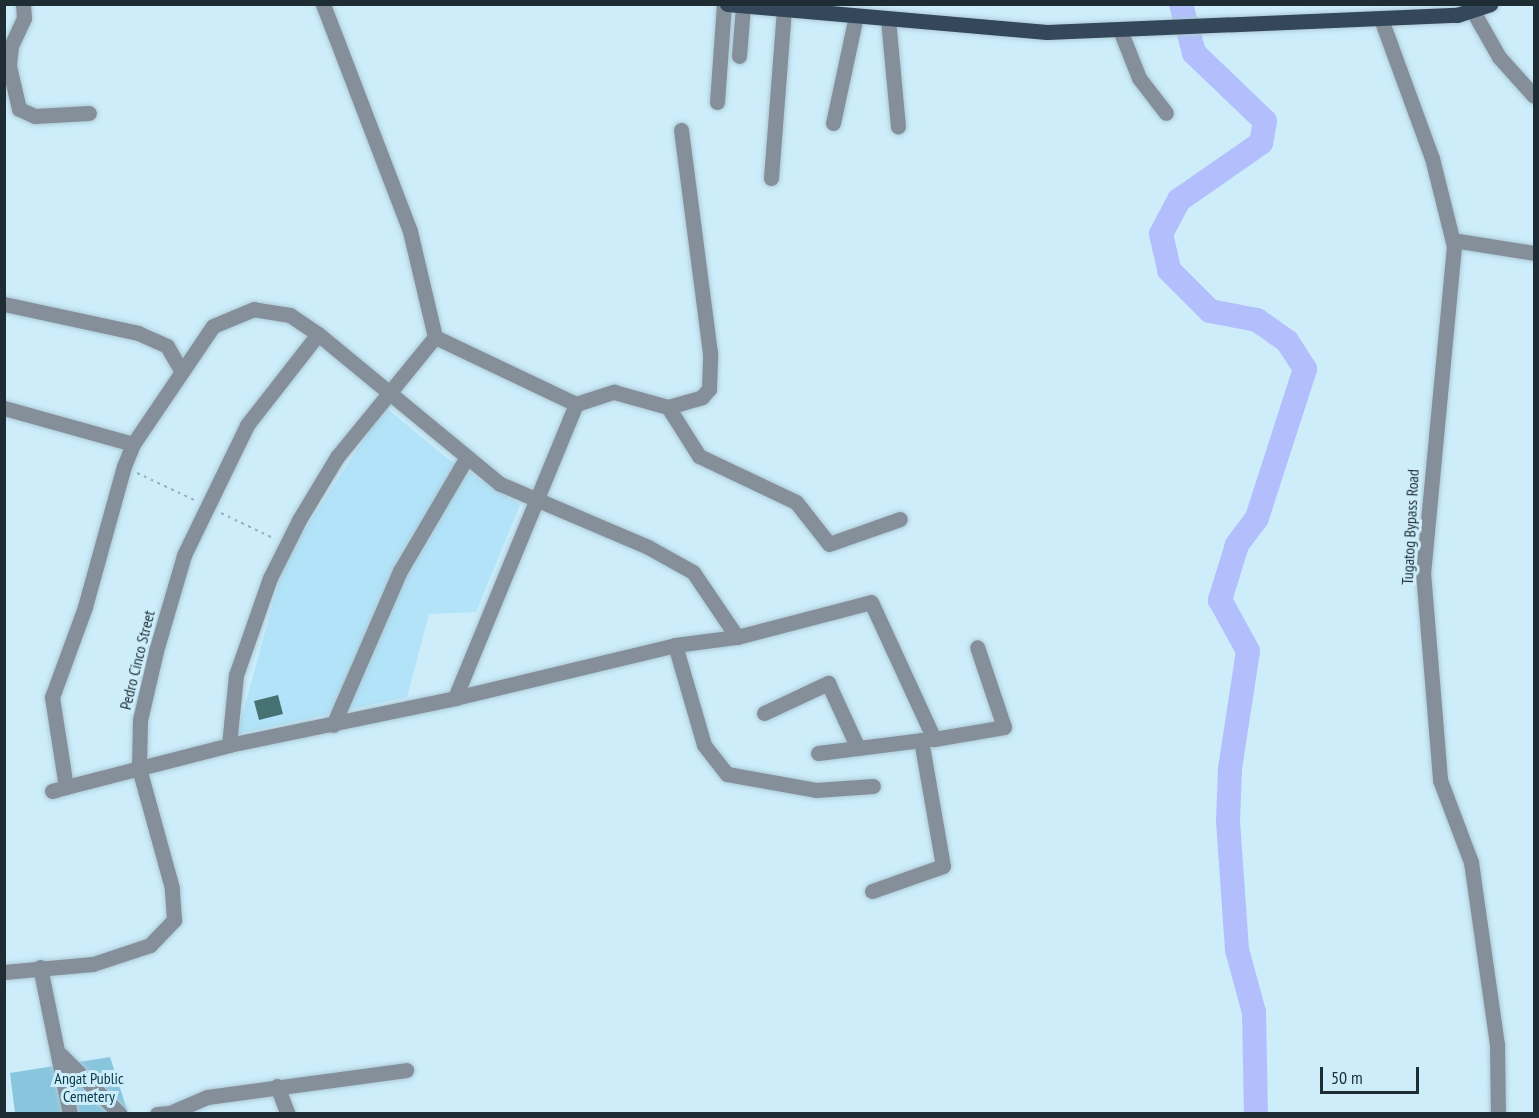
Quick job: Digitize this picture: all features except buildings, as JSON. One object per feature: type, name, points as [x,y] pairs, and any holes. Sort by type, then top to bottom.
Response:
[{"type":"main road","points":[[725,4],[849,12],[888,19],[997,30],[1228,28],[1381,19],[1456,10],[1474,13],[1490,4]]},
{"type":"street","points":[[23,4],[24,18],[11,46],[9,66],[19,109],[35,116],[89,113]]},
{"type":"street","points":[[323,4],[410,231],[435,337]]},
{"type":"street","points":[[717,102],[725,4]]},
{"type":"street","points":[[739,56],[743,6]]},
{"type":"street","points":[[771,178],[788,8]]},
{"type":"street","points":[[833,123],[849,12]]},
{"type":"street","points":[[1474,13],[1499,57],[1534,96]]},
{"type":"street","points":[[888,19],[898,127]]},
{"type":"street","name":"Tugatog Bypass Road","points":[[1381,19],[1432,158],[1453,240],[1423,572],[1440,780],[1471,862],[1497,1045],[1498,1113]]},
{"type":"street","points":[[1120,30],[1139,78],[1166,113]]},
{"type":"street","points":[[435,337],[576,404],[614,392],[668,407],[702,397],[712,381],[681,130]]},
{"type":"street","points":[[1453,240],[1534,253]]},
{"type":"street","points":[[4,304],[138,333],[167,346],[181,370]]},
{"type":"street","points":[[736,637],[693,572],[648,547],[536,501],[500,483],[318,334],[290,315],[254,309],[213,326],[133,444],[52,697],[59,789],[229,745],[455,698],[675,645],[736,637],[871,602],[928,740],[943,866],[872,891]]},
{"type":"street","name":"Pedro Cinco Street","points":[[4,972],[93,964],[150,945],[174,920],[172,888],[138,768],[140,720],[184,555],[247,425],[318,334]]},
{"type":"street","points":[[229,745],[236,675],[270,578],[337,457],[435,337]]},
{"type":"street","points":[[455,698],[576,404]]},
{"type":"street","points":[[668,407],[699,456],[796,502],[829,544],[900,519]]},
{"type":"street","points":[[4,408],[133,444]]},
{"type":"street","points":[[333,725],[400,571],[467,457]]},
{"type":"street","points":[[675,645],[704,744],[727,774],[816,790],[873,786]]},
{"type":"street","points":[[819,753],[857,746],[928,740],[1005,726],[977,647]]},
{"type":"street","points":[[764,713],[828,683],[857,746]]},
{"type":"street","points":[[40,967],[61,1054],[70,1113]]},
{"type":"street","points":[[61,1054],[120,1113]]},
{"type":"street","points":[[157,1113],[170,1113],[207,1097],[406,1070]]},
{"type":"street","points":[[277,1086],[288,1113]]},
{"type":"shaded area","points":[[385,407],[447,458],[520,505],[476,612],[429,614],[407,697],[237,734],[285,560]]},
{"type":"green space","name":"Angat Public Cemetery","points":[[110,1057],[128,1113],[15,1113],[10,1073]]},
{"type":"waterway","points":[[1181,4],[1194,53],[1265,121],[1261,143],[1179,200],[1161,234],[1169,270],[1210,311],[1257,320],[1287,341],[1305,369],[1257,518],[1237,545],[1220,600],[1248,651],[1230,769],[1228,821],[1237,950],[1254,1012],[1256,1114]]}]
